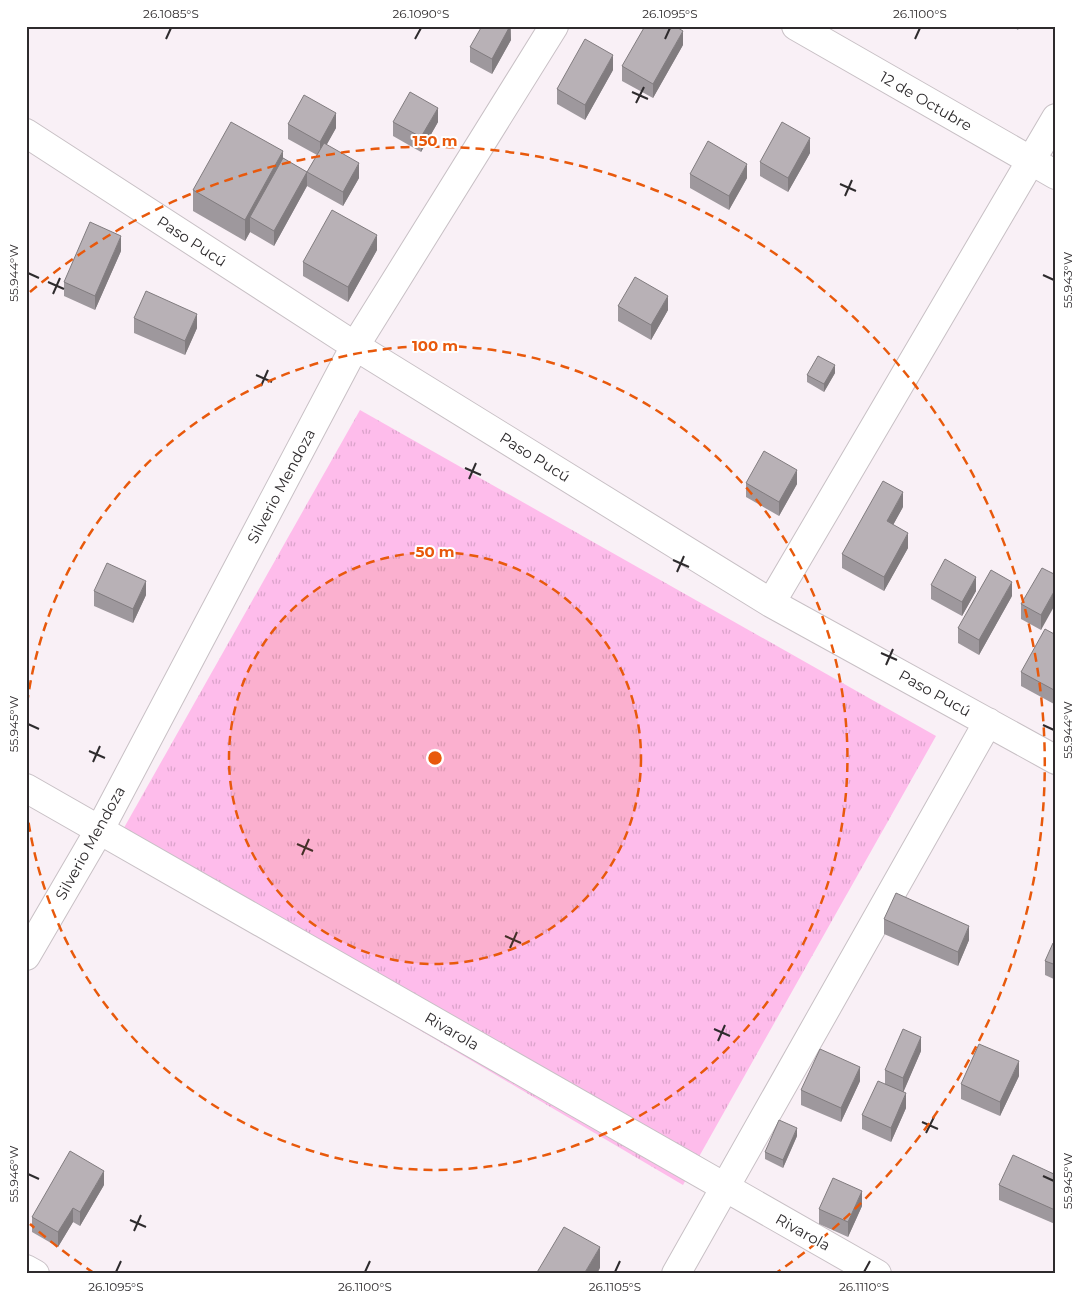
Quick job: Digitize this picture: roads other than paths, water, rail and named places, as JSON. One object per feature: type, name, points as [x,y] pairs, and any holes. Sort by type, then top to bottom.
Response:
[{"type":"street","name":"Silverio Mendoza","points":[[26,956],[100,829],[356,346],[554,26]]},
{"type":"street","name":"12 de Octubre","points":[[796,26],[1056,175]]},
{"type":"street","points":[[771,603],[1056,118]]},
{"type":"street","name":"Paso Pucú","points":[[26,133],[356,346],[771,603],[1056,760]]},
{"type":"street","points":[[676,1274],[988,722]]},
{"type":"street","name":"Rivarola","points":[[26,788],[877,1274]]},
{"type":"street","points":[[26,1268],[35,1274]]}]
